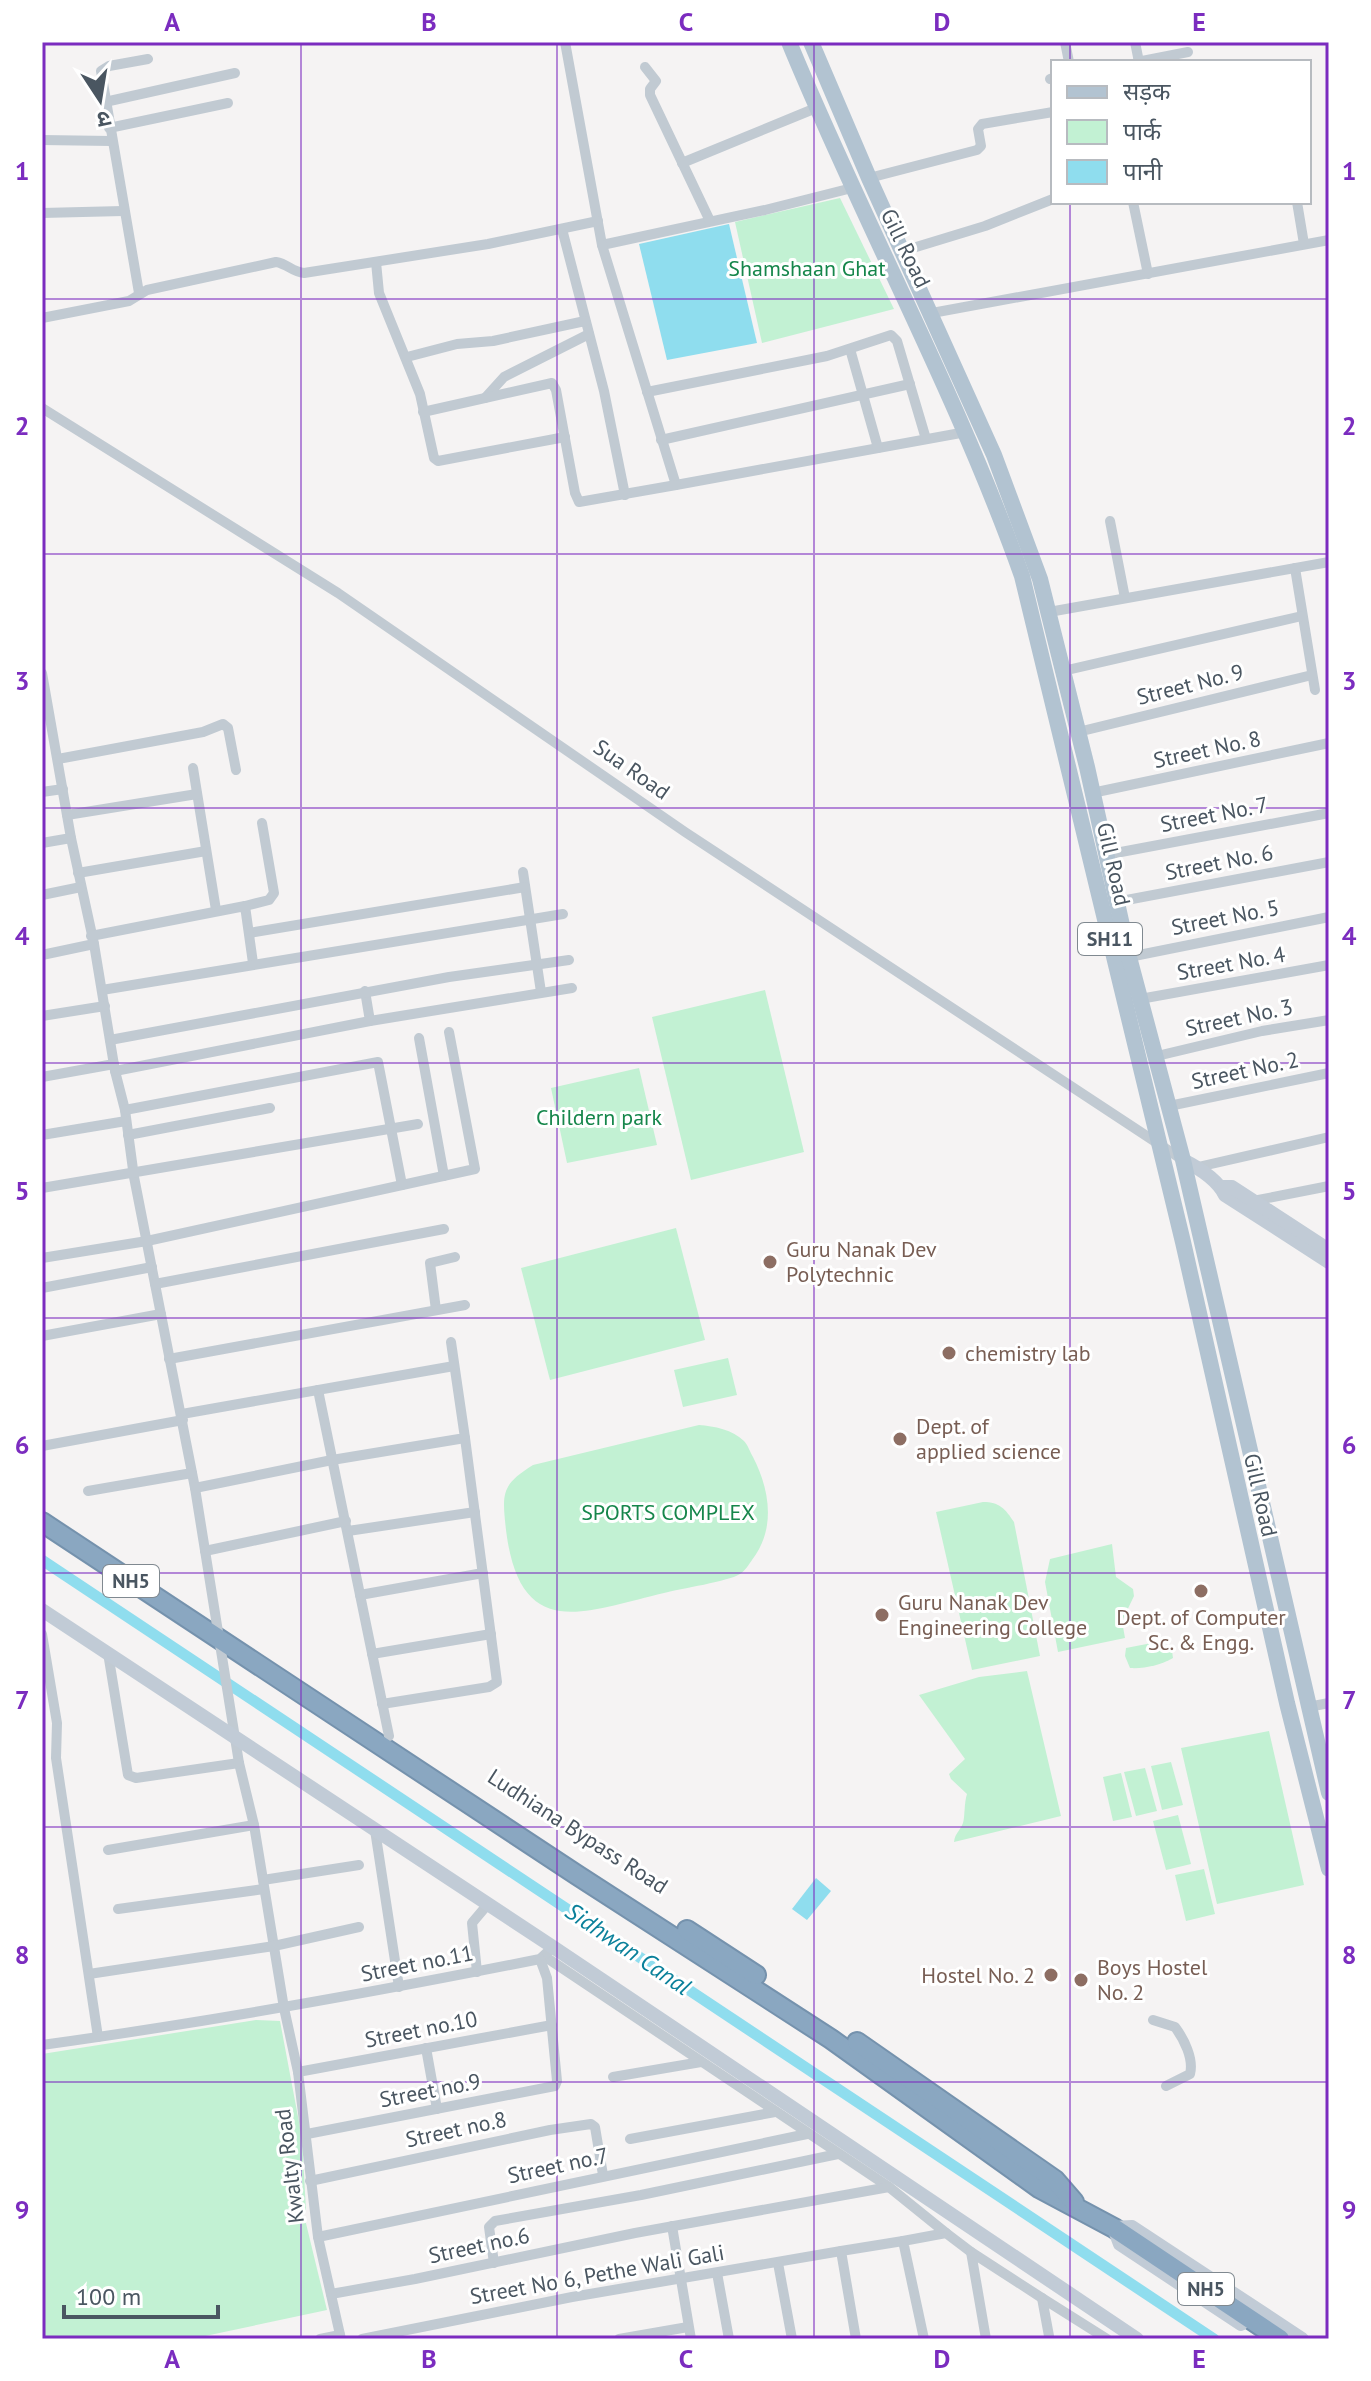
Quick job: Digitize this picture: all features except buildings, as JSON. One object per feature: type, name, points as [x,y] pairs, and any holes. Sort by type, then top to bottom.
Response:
[{"type":"highway","name":"Ludhiana Bypass Road","points":[[42,1507],[219,1639],[389,1736],[838,2030],[1055,2180],[1079,2207]]},
{"type":"highway","name":"Ludhiana Bypass Road","points":[[42,1522],[831,2039],[1039,2188],[1114,2228]]},
{"type":"highway","name":"NH5","points":[[1114,2228],[1280,2339]]},
{"type":"main road","name":"Gill Road","points":[[789,42],[852,188],[899,283],[993,493],[1028,599],[1159,1145],[1287,1703],[1329,1869]]},
{"type":"main road","name":"Gill Road","points":[[811,42],[1000,469],[1027,540],[1049,612],[1129,957],[1169,1106],[1190,1164],[1199,1238],[1246,1425],[1329,1793]]},
{"type":"street","points":[[565,42],[602,245],[676,485]]},
{"type":"street","points":[[1148,60],[1188,52]]},
{"type":"street","points":[[139,293],[101,71],[109,66],[148,59]]},
{"type":"street","points":[[645,67],[656,81],[649,91],[650,95],[710,221]]},
{"type":"street","points":[[105,102],[235,73]]},
{"type":"street","points":[[109,128],[228,103]]},
{"type":"street","points":[[682,163],[816,108]]},
{"type":"street","points":[[869,178],[977,150],[981,146],[978,129],[982,124],[1051,112]]},
{"type":"street","points":[[42,140],[111,141]]},
{"type":"street","points":[[602,245],[852,188]]},
{"type":"street","points":[[903,251],[985,226],[1051,200]]},
{"type":"street","points":[[1133,204],[1148,274]]},
{"type":"street","points":[[1297,204],[1304,244]]},
{"type":"street","points":[[42,213],[123,211]]},
{"type":"street","points":[[42,318],[129,301],[139,293],[276,262],[285,264],[292,271],[304,273],[488,244],[598,221]]},
{"type":"street","points":[[562,229],[608,408],[625,495]]},
{"type":"street","points":[[932,313],[1329,240]]},
{"type":"street","points":[[376,262],[383,303],[407,357],[434,458],[438,461],[565,437]]},
{"type":"street","points":[[407,357],[457,344],[493,341],[585,321]]},
{"type":"street","points":[[485,398],[504,377],[589,334]]},
{"type":"street","points":[[647,392],[815,359],[891,335],[897,341],[926,439]]},
{"type":"street","points":[[850,349],[878,448]]},
{"type":"street","points":[[423,412],[552,383],[579,502],[966,432]]},
{"type":"street","points":[[661,440],[910,384]]},
{"type":"street","name":"Sua Road","points":[[42,408],[338,593],[695,839],[1190,1164]]},
{"type":"street","points":[[1110,521],[1125,598]]},
{"type":"street","points":[[1049,612],[1329,562]]},
{"type":"street","points":[[1295,568],[1315,690]]},
{"type":"street","points":[[1063,671],[1302,616]]},
{"type":"street","name":"Kwalty Road","points":[[42,673],[125,1115],[133,1174],[195,1488],[239,1763],[254,1825],[284,2008],[298,2072],[318,2237],[340,2337]]},
{"type":"street","name":"Street No. 9","points":[[1078,732],[1312,675]]},
{"type":"street","points":[[58,759],[203,732],[223,724],[228,728],[236,770]]},
{"type":"street","name":"Street No. 8","points":[[1092,793],[1329,743]]},
{"type":"street","points":[[193,768],[216,910]]},
{"type":"street","points":[[42,792],[63,789]]},
{"type":"street","points":[[67,815],[197,794]]},
{"type":"street","name":"Street No. 7","points":[[1105,855],[1329,813]]},
{"type":"street","points":[[42,955],[92,940],[269,900],[274,893],[262,823]]},
{"type":"street","points":[[42,843],[71,838]]},
{"type":"street","points":[[78,873],[206,851]]},
{"type":"street","name":"Street No. 6","points":[[1116,902],[1329,862]]},
{"type":"street","points":[[523,872],[541,992]]},
{"type":"street","points":[[42,895],[81,887]]},
{"type":"street","points":[[249,933],[525,887]]},
{"type":"street","points":[[245,906],[253,963]]},
{"type":"street","points":[[102,990],[563,914]]},
{"type":"street","name":"Street No. 5","points":[[1129,957],[1329,917]]},
{"type":"street","points":[[110,1040],[365,991],[569,960]]},
{"type":"street","name":"Street No. 4","points":[[1140,999],[1329,965]]},
{"type":"street","points":[[42,1077],[114,1068],[572,988]]},
{"type":"street","points":[[365,991],[370,1021]]},
{"type":"street","points":[[42,1016],[105,1006]]},
{"type":"street","name":"Street No. 3","points":[[1157,1056],[1262,1031],[1329,1020]]},
{"type":"street","points":[[42,1258],[147,1241],[475,1169],[449,1032]]},
{"type":"street","points":[[419,1038],[444,1176]]},
{"type":"street","points":[[42,1135],[378,1062],[402,1185]]},
{"type":"street","name":"Street No. 2","points":[[1169,1106],[1329,1073]]},
{"type":"street","points":[[128,1135],[270,1108]]},
{"type":"street","points":[[42,1188],[418,1124]]},
{"type":"street","points":[[1190,1164],[1329,1137]]},
{"type":"street","points":[[1190,1164],[1221,1187],[1225,1195],[1329,1262]]},
{"type":"street","points":[[1253,1201],[1329,1186]]},
{"type":"street","points":[[1221,1187],[1232,1187],[1322,1241],[1329,1250]]},
{"type":"street","points":[[155,1284],[444,1229]]},
{"type":"street","points":[[436,1310],[430,1263],[455,1257]]},
{"type":"street","points":[[42,1288],[152,1267]]},
{"type":"street","points":[[169,1359],[465,1305]]},
{"type":"street","points":[[42,1336],[161,1314]]},
{"type":"street","points":[[382,1704],[493,1686],[497,1678],[451,1342]]},
{"type":"street","points":[[42,1446],[454,1366]]},
{"type":"street","points":[[318,1390],[389,1736]]},
{"type":"street","points":[[195,1488],[332,1460],[465,1438]]},
{"type":"street","points":[[88,1491],[192,1473]]},
{"type":"street","points":[[205,1551],[347,1526],[475,1512]]},
{"type":"street","points":[[360,1595],[483,1573]]},
{"type":"street","points":[[42,1610],[235,1733],[488,1904],[546,1954],[889,2187],[971,2252],[1107,2339]]},
{"type":"street","points":[[42,1634],[57,1719],[56,1758],[98,2037]]},
{"type":"street","points":[[372,1654],[491,1634]]},
{"type":"street","points":[[108,1653],[128,1775],[136,1778],[239,1763]]},
{"type":"street","points":[[1308,1707],[1329,1703]]},
{"type":"street","points":[[108,1850],[254,1825]]},
{"type":"street","points":[[375,1830],[399,1987]]},
{"type":"street","points":[[118,1909],[359,1865]]},
{"type":"street","points":[[477,1972],[472,1923],[488,1904]]},
{"type":"street","points":[[89,1974],[274,1946],[359,1927]]},
{"type":"street","points":[[546,1954],[552,2025]]},
{"type":"street","points":[[546,1954],[1137,2339]]},
{"type":"street","name":"Street no.11","points":[[42,2045],[284,2008],[477,1972],[546,1954]]},
{"type":"street","points":[[1153,2020],[1175,2027],[1184,2040],[1191,2064],[1190,2074],[1166,2086]]},
{"type":"street","name":"Street no.10","points":[[298,2072],[552,2025]]},
{"type":"street","name":"Street no.9","points":[[307,2134],[552,2088],[557,2081],[552,2025]]},
{"type":"street","points":[[426,2048],[437,2109]]},
{"type":"street","points":[[613,2077],[701,2062]]},
{"type":"street","points":[[630,2139],[775,2112]]},
{"type":"street","name":"Street no.8","points":[[310,2181],[550,2130],[593,2125],[603,2175]]},
{"type":"street","name":"Street no.7","points":[[318,2237],[807,2134]]},
{"type":"street","points":[[494,2263],[489,2227],[495,2221],[641,2195],[838,2154]]},
{"type":"street","name":"Street no.6","points":[[331,2294],[635,2233],[889,2187]]},
{"type":"street","points":[[672,2226],[691,2339]]},
{"type":"street","points":[[1265,2339],[1120,2244],[1114,2228],[1132,2227],[1302,2339]]},
{"type":"street","name":"Street No 6, Pethe Wali Gali","points":[[362,2339],[572,2297],[946,2233]]},
{"type":"street","points":[[903,2241],[924,2339]]},
{"type":"street","points":[[841,2251],[856,2339]]},
{"type":"street","points":[[971,2252],[986,2339]]},
{"type":"street","points":[[778,2263],[792,2339]]},
{"type":"street","points":[[717,2273],[729,2339]]},
{"type":"street","points":[[1042,2298],[1049,2336]]},
{"type":"street","points":[[619,2339],[688,2327]]},
{"type":"street","points":[[320,2339],[340,2337]]},
{"type":"green space","name":"Shamshaan Ghat","points":[[840,198],[894,309],[762,343],[735,222]]},
{"type":"green space","points":[[765,990],[804,1152],[691,1180],[652,1017]]},
{"type":"green space","name":"Childern park","points":[[639,1068],[657,1145],[567,1163],[551,1088]]},
{"type":"green space","points":[[676,1228],[705,1340],[550,1380],[521,1268]]},
{"type":"green space","points":[[728,1358],[737,1395],[683,1407],[674,1370]]},
{"type":"green space","name":"SPORTS COMPLEX","points":[[699,1425],[723,1429],[744,1441],[759,1470],[768,1509],[767,1522],[760,1548],[744,1571],[716,1582],[582,1611],[560,1611],[541,1605],[525,1590],[513,1566],[506,1530],[504,1498],[515,1478],[533,1465]]},
{"type":"green space","points":[[983,1502],[1002,1507],[1014,1522],[1040,1656],[972,1670],[936,1512]]},
{"type":"green space","points":[[1112,1544],[1116,1577],[1133,1589],[1134,1596],[1122,1621],[1125,1638],[1058,1652],[1045,1582],[1050,1559]]},
{"type":"green space","points":[[1157,1642],[1172,1651],[1173,1658],[1152,1666],[1130,1668],[1125,1656],[1126,1648]]},
{"type":"green space","points":[[1027,1671],[1061,1816],[954,1842],[963,1823],[967,1794],[949,1774],[965,1759],[919,1695],[979,1677]]},
{"type":"green space","points":[[1269,1731],[1304,1885],[1217,1904],[1181,1748]]},
{"type":"green space","points":[[1171,1762],[1183,1805],[1162,1810],[1151,1766]]},
{"type":"green space","points":[[1145,1768],[1157,1811],[1136,1816],[1124,1772]]},
{"type":"green space","points":[[1121,1773],[1132,1817],[1113,1821],[1103,1777]]},
{"type":"green space","points":[[1178,1815],[1191,1864],[1166,1870],[1153,1821]]},
{"type":"green space","points":[[1204,1869],[1215,1914],[1186,1921],[1175,1875]]},
{"type":"green space","points":[[256,2020],[280,2021],[302,2138],[306,2210],[303,2211],[327,2310],[191,2339],[42,2339],[42,2054]]},
{"type":"water","points":[[729,224],[757,343],[667,360],[639,244]]},
{"type":"water","points":[[816,1878],[831,1891],[807,1920],[792,1909]]},
{"type":"waterway","name":"Sidhwan Canal","points":[[42,1560],[1214,2339]]},
{"type":"place","name":"Guru Nanak Dev Polytechnic","points":[[770,1262]]},
{"type":"place","name":"chemistry lab","points":[[949,1353]]},
{"type":"place","name":"Dept. of applied science","points":[[900,1439]]},
{"type":"place","name":"Dept. of Computer Sc. & Engg.","points":[[1201,1591]]},
{"type":"place","name":"Guru Nanak Dev Engineering College","points":[[882,1615]]},
{"type":"place","name":"Hostel No. 2","points":[[1051,1975]]},
{"type":"place","name":"Boys Hostel No. 2","points":[[1081,1980]]}]
